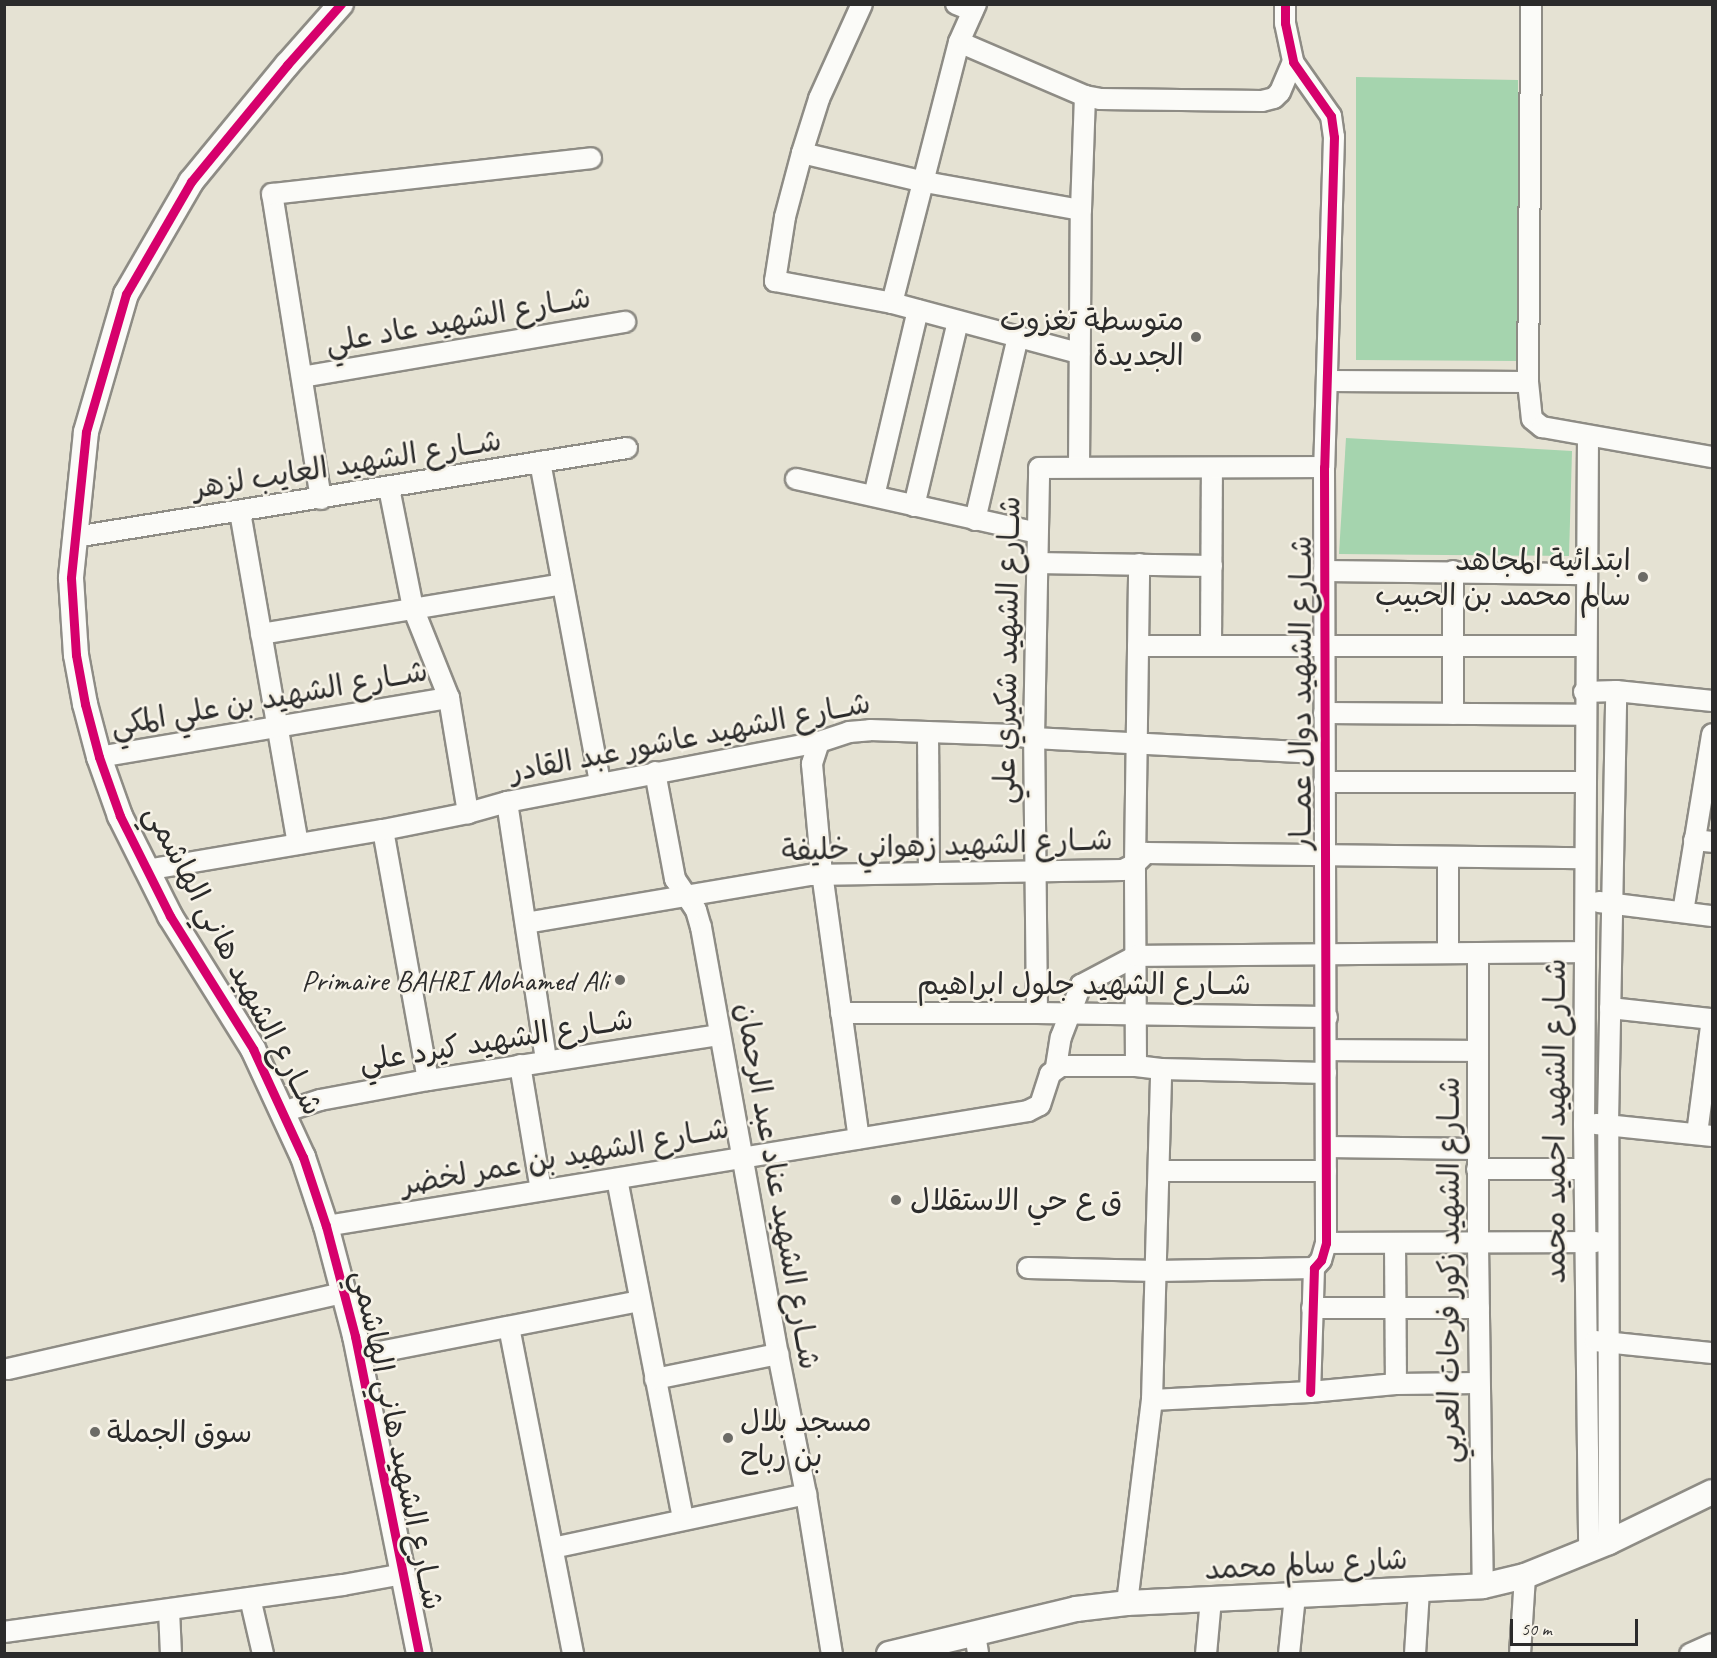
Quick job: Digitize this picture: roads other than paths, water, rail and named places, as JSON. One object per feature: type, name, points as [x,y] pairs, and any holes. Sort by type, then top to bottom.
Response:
[{"type":"street","name":"شــارع الشهيد هاني الهاشمي","points":[[341,4],[287,65],[191,182],[126,294],[86,432],[71,578],[76,655],[85,704],[99,757],[120,816],[170,916],[253,1049],[303,1157],[326,1226],[359,1356],[419,1653]]},
{"type":"street","points":[[862,4],[819,99],[802,153],[786,217],[775,281],[892,303],[1079,353]]},
{"type":"street","name":"شــارع الشهيد دوال عمـــار","points":[[1285,4],[1287,34],[1293,62],[1331,116],[1334,137],[1324,467],[1326,1243],[1321,1260],[1314,1269],[1310,1392]]},
{"type":"street","points":[[1531,4],[1528,382],[1532,419],[1538,424],[1588,436],[1713,457]]},
{"type":"street","points":[[892,303],[925,182],[968,7]]},
{"type":"street","points":[[959,42],[1085,96],[1100,99],[1262,101],[1274,98],[1280,92],[1293,62]]},
{"type":"street","points":[[1085,96],[1081,210],[1079,467],[1212,469],[1324,467]]},
{"type":"street","points":[[802,153],[925,182],[1081,210]]},
{"type":"street","points":[[321,499],[272,194],[591,158]]},
{"type":"street","points":[[874,495],[918,310]]},
{"type":"street","points":[[914,506],[958,321]]},
{"type":"street","name":"شــارع الشهيد عاد علي","points":[[302,377],[625,322]]},
{"type":"street","points":[[975,520],[1018,337]]},
{"type":"street","points":[[1328,381],[1528,382]]},
{"type":"street","name":"شــارع الشهيد احميد محمد","points":[[1588,436],[1584,692],[1584,1169],[1587,1341],[1599,1545]]},
{"type":"street","name":"شــارع الشهيد العايب لزهر","points":[[75,537],[627,448]]},
{"type":"street","points":[[540,462],[600,783]]},
{"type":"street","name":"شــارع الشهيد شكيري علي","points":[[1037,1012],[1034,738],[1039,468],[1079,467]]},
{"type":"street","points":[[1211,646],[1212,469]]},
{"type":"street","points":[[796,479],[1037,533]]},
{"type":"street","points":[[390,488],[413,608],[449,698],[468,813]]},
{"type":"street","points":[[240,512],[298,844]]},
{"type":"street","points":[[1036,563],[1212,566]]},
{"type":"street","points":[[1136,1066],[1135,864],[1138,564]]},
{"type":"street","points":[[1324,571],[1587,574]]},
{"type":"street","points":[[1453,572],[1453,714]]},
{"type":"street","points":[[261,634],[562,584]]},
{"type":"street","points":[[1138,646],[1585,646]]},
{"type":"street","points":[[1584,692],[1616,691],[1713,701]]},
{"type":"street","name":"شــارع الشهيد احميد محمد","points":[[1599,1545],[1609,1341],[1608,1123],[1616,691]]},
{"type":"street","name":"شــارع الشهيد بن علي المكي","points":[[99,757],[449,698]]},
{"type":"street","points":[[1324,713],[1584,715]]},
{"type":"street","name":"شــارع الشهيد عاشور عبد القادر","points":[[146,870],[383,830],[600,783],[819,742],[849,732],[870,730],[1014,735],[1034,738],[1323,753]]},
{"type":"street","points":[[928,732],[928,872]]},
{"type":"street","points":[[1683,912],[1703,841],[1713,734]]},
{"type":"street","points":[[819,742],[812,764],[822,873],[859,1138]]},
{"type":"street","name":"شــارع الشهيد عناد عبد الرحمان","points":[[655,772],[675,879],[684,896],[696,910],[701,927],[778,1354],[806,1494],[832,1653]]},
{"type":"street","points":[[1324,782],[1584,782]]},
{"type":"street","points":[[507,802],[546,1060]]},
{"type":"street","points":[[383,830],[428,1080]]},
{"type":"street","name":"شــارع الشهيد زهواني خليفة","points":[[526,923],[822,873],[1123,870],[1135,864],[1146,853],[1585,858]]},
{"type":"street","points":[[1448,857],[1448,953]]},
{"type":"street","points":[[1584,901],[1713,916]]},
{"type":"street","points":[[1326,1073],[1161,1069],[1136,1066],[1056,1068],[1061,1037],[1081,985],[1136,956],[1584,952]]},
{"type":"street","name":"شــارع الشهيد زكور فرحات العربي","points":[[1478,954],[1479,1383],[1483,1586]]},
{"type":"street","points":[[1584,1124],[1608,1123],[1705,1135],[1712,1019],[1610,1008]]},
{"type":"street","name":"شــارع الشهيد جلول ابراهيم","points":[[841,1013],[1037,1012],[1327,1017]]},
{"type":"street","name":"شــارع الشهيد كيرد علي","points":[[283,1112],[313,1101],[428,1080],[720,1035]]},
{"type":"street","points":[[1327,1050],[1478,1051]]},
{"type":"street","points":[[520,1065],[541,1190]]},
{"type":"street","name":"شــارع الشهيد بن عمر لخضر","points":[[326,1226],[617,1179],[742,1156],[1028,1111],[1040,1105],[1050,1074],[1056,1068]]},
{"type":"street","points":[[1127,1603],[1152,1400],[1161,1069]]},
{"type":"street","points":[[1326,1147],[1478,1149]]},
{"type":"street","points":[[1478,1169],[1584,1169]]},
{"type":"street","points":[[1160,1172],[1326,1171]]},
{"type":"street","points":[[617,1179],[683,1519]]},
{"type":"street","points":[[1326,1243],[1608,1242]]},
{"type":"street","points":[[1395,1243],[1396,1384]]},
{"type":"street","points":[[1028,1268],[1157,1271],[1314,1269]]},
{"type":"street","points":[[8,1369],[343,1293]]},
{"type":"street","points":[[359,1356],[640,1301]]},
{"type":"street","points":[[1312,1308],[1479,1308]]},
{"type":"street","points":[[509,1327],[573,1653]]},
{"type":"street","points":[[1587,1341],[1609,1341],[1713,1353]]},
{"type":"street","points":[[655,1379],[778,1354]]},
{"type":"street","points":[[1152,1400],[1310,1392],[1396,1384],[1479,1383]]},
{"type":"street","name":"شارع سالم محمد","points":[[889,1653],[976,1644],[1076,1610],[1127,1603],[1483,1586],[1525,1576],[1599,1545],[1713,1492]]},
{"type":"street","points":[[553,1548],[806,1494]]},
{"type":"street","points":[[4,1632],[169,1610],[402,1574]]},
{"type":"street","points":[[1520,1653],[1525,1576]]},
{"type":"street","points":[[1415,1653],[1419,1590]]},
{"type":"street","points":[[1289,1653],[1295,1596]]},
{"type":"street","points":[[250,1598],[263,1653]]},
{"type":"street","points":[[1206,1653],[1211,1599]]},
{"type":"street","points":[[169,1610],[171,1653]]},
{"type":"street","points":[[1690,1653],[1713,1644]]},
{"type":"place","name":"متوسطة تغزوت الجديدة","points":[[1196,337]]},
{"type":"place","name":"ابتدائية المجاهد سالم محمد بن الحبيب","points":[[1643,577]]},
{"type":"place","name":"Primaire BAHRI Mohamed Ali","points":[[620,980]]},
{"type":"place","name":"ق ع حي الاستقلال","points":[[896,1200]]},
{"type":"place","name":"سوق الجملة","points":[[95,1432]]},
{"type":"place","name":"مسجد بلال بن رباح","points":[[728,1438]]}]
